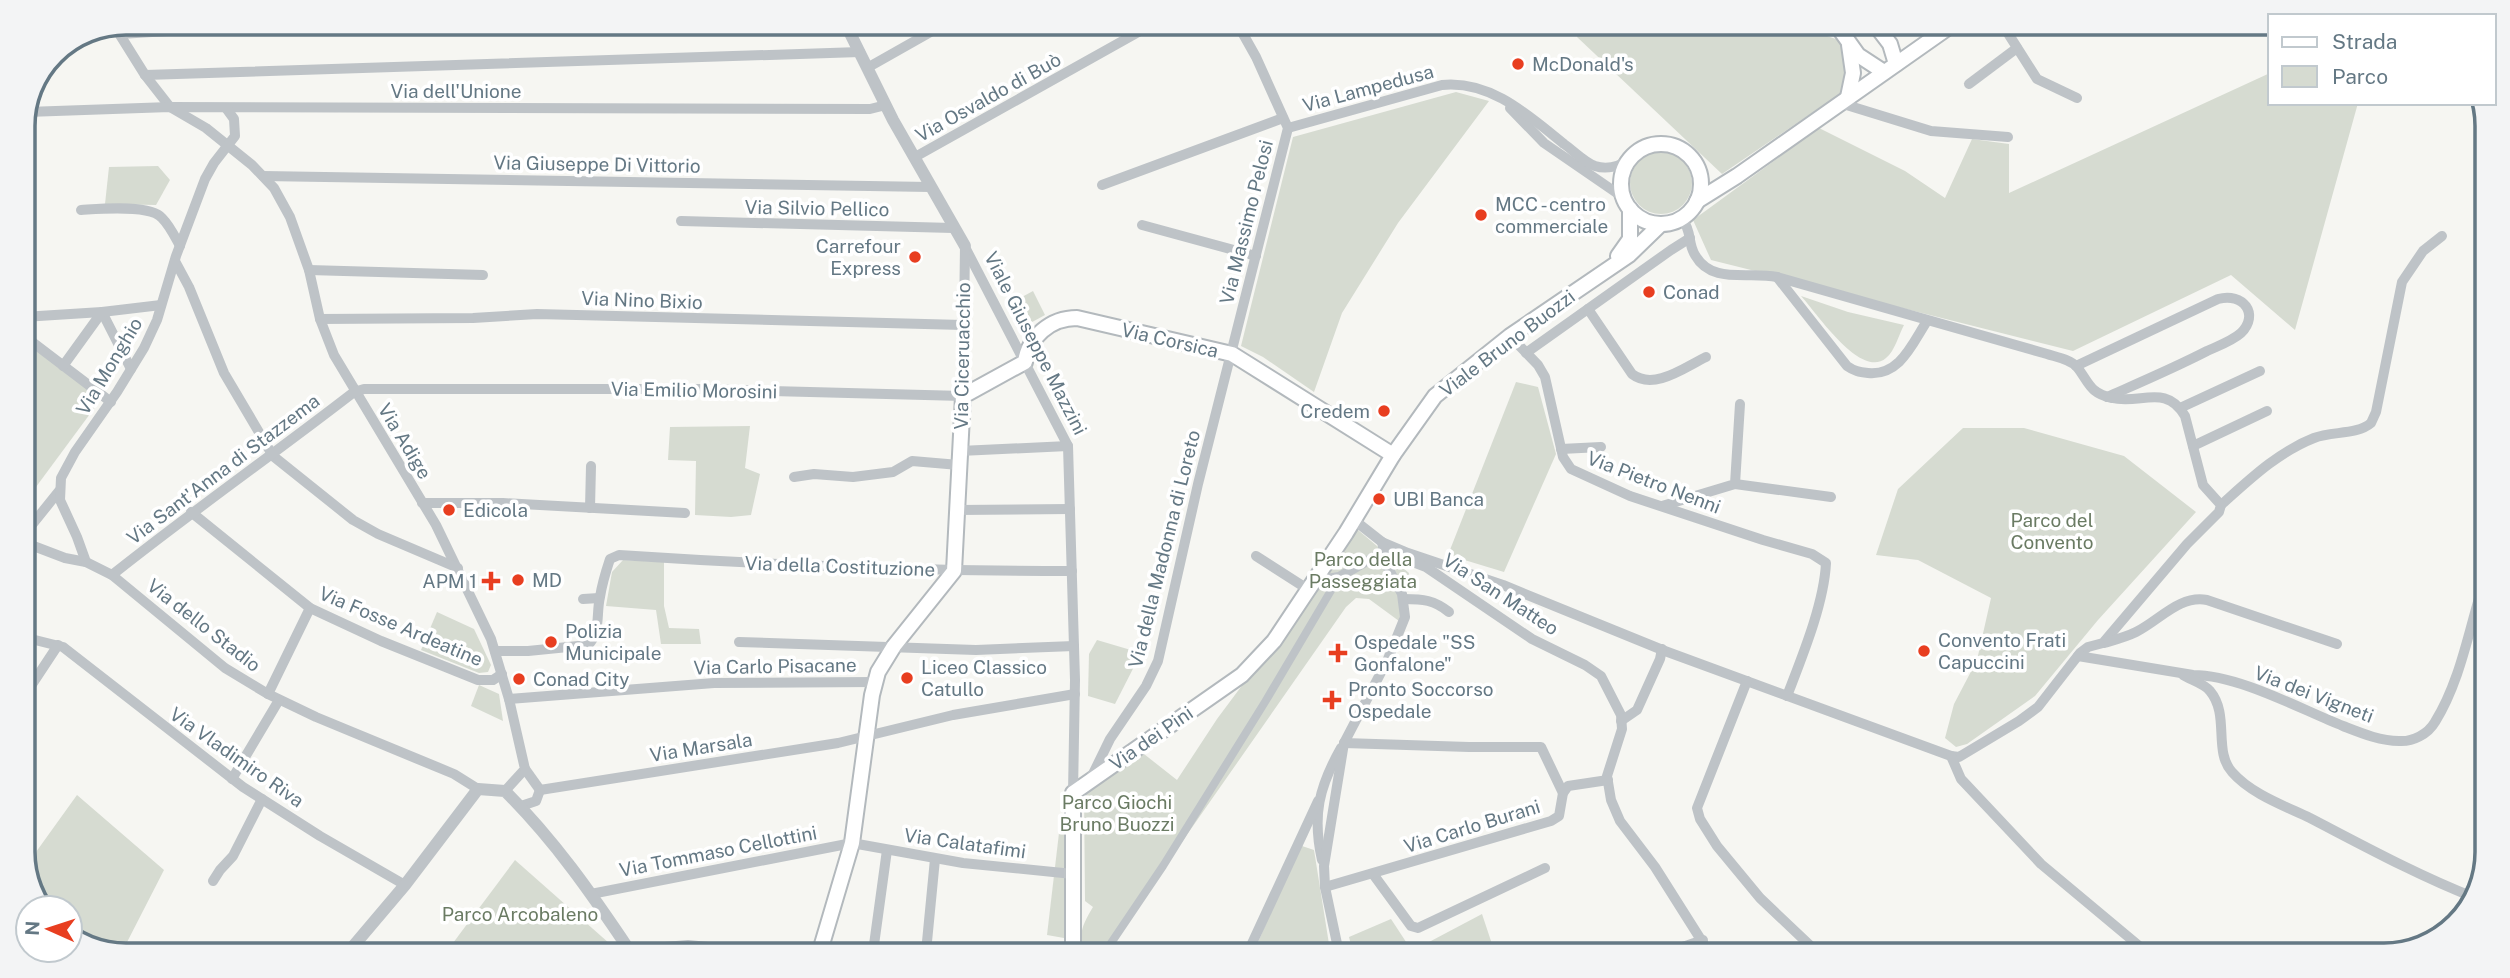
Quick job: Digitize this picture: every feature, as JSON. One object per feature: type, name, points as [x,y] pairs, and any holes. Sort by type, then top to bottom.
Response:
[{"type":"main road","points":[[1844,35],[1868,63],[1890,68]]},
{"type":"main road","points":[[1883,35],[1890,44],[1890,68]]},
{"type":"main road","points":[[1737,176],[1710,176],[1679,148],[1658,144],[1638,151],[1630,159],[1623,171],[1621,185],[1627,204],[1639,217],[1661,224],[1682,218],[1697,201],[1737,176],[1937,35]]},
{"type":"main road","points":[[1844,100],[1853,68],[1849,43]]},
{"type":"main road","points":[[1695,162],[1701,182],[1697,201]]},
{"type":"main road","name":"Viale Bruno Buozzi","points":[[1594,280],[1628,244],[1632,229],[1627,204]]},
{"type":"main road","name":"Viale Bruno Buozzi","points":[[1230,683],[1248,670],[1267,650],[1354,520],[1392,455],[1435,396],[1510,336],[1634,251],[1661,224]]},
{"type":"main road","name":"Via Corsica","points":[[1025,362],[1028,346],[1038,334],[1072,318],[1232,354],[1392,455]]},
{"type":"main road","name":"Via Emilio Morosini","points":[[963,396],[1025,362]]},
{"type":"main road","name":"Via Ciceruacchio","points":[[954,571],[963,396]]},
{"type":"main road","name":"Via della Costituzione","points":[[822,943],[852,843],[874,682],[894,646],[954,571]]},
{"type":"main road","name":"Via dei Pini","points":[[1073,793],[1230,683]]},
{"type":"main road","points":[[1073,793],[1073,943]]},
{"type":"street","name":"Viale Giuseppe Mazzini","points":[[852,35],[1068,446],[1075,694],[1073,793]]},
{"type":"street","points":[[867,68],[925,35]]},
{"type":"street","name":"Via Osvaldo di Buò","points":[[915,157],[1133,35]]},
{"type":"street","name":"Via Massimo Pelosi","points":[[1232,354],[1285,123],[1256,57],[1243,35]]},
{"type":"street","points":[[2009,35],[2037,79],[2077,98]]},
{"type":"street","points":[[120,36],[170,107]]},
{"type":"street","points":[[1969,84],[2017,48]]},
{"type":"street","points":[[145,75],[860,52]]},
{"type":"street","name":"Via Lampedusa","points":[[1285,123],[1442,85],[1478,86],[1515,106],[1595,166],[1614,167],[1630,159]]},
{"type":"street","name":"Via Lampedusa","points":[[1497,97],[1544,143],[1627,204]]},
{"type":"street","points":[[1844,100],[1931,131],[2008,137]]},
{"type":"street","name":"Via dell'Unione","points":[[37,111],[170,107],[870,110],[886,105]]},
{"type":"street","name":"Via Adige","points":[[170,107],[206,128],[263,176],[274,188],[290,217],[309,270],[320,319],[334,355],[458,568],[495,651],[526,769]]},
{"type":"street","points":[[206,128],[208,114],[214,108]]},
{"type":"street","points":[[226,108],[234,119],[235,136],[228,146]]},
{"type":"street","points":[[1102,185],[1285,123]]},
{"type":"street","name":"Via Monghio","points":[[35,521],[59,491],[65,468],[111,402],[153,329],[205,179],[228,146]]},
{"type":"street","name":"Via Giuseppe Di Vittorio","points":[[263,176],[930,187]]},
{"type":"street","points":[[81,210],[125,209],[155,213],[161,216],[180,246]]},
{"type":"street","points":[[1682,218],[1690,233],[1696,258],[1708,270],[1718,275],[1777,277],[2047,354],[2076,366],[2089,386],[2107,397],[2123,400],[2160,397],[2170,400],[2180,408],[2186,419],[2203,485],[2221,505]]},
{"type":"street","name":"Via Silvio Pellico","points":[[681,221],[953,228]]},
{"type":"street","points":[[1142,225],[1256,256]]},
{"type":"street","points":[[2103,643],[2192,540],[2217,516],[2221,505],[2258,473],[2293,449],[2320,436],[2370,425],[2376,412],[2402,282],[2417,257],[2442,236]]},
{"type":"street","points":[[1526,353],[1690,238]]},
{"type":"street","name":"Via Ciceruacchio","points":[[963,396],[965,246]]},
{"type":"street","points":[[175,261],[189,287],[223,373],[273,456],[353,520],[458,568]]},
{"type":"street","points":[[309,270],[483,275]]},
{"type":"street","points":[[1777,277],[1847,366],[1855,371],[1876,373],[1893,369],[1927,321]]},
{"type":"street","points":[[2076,366],[2218,299],[2235,298],[2245,304],[2247,322],[2237,336],[2107,397]]},
{"type":"street","points":[[35,316],[161,305]]},
{"type":"street","points":[[1588,309],[1632,374],[1640,380],[1650,381],[1669,376],[1706,357]]},
{"type":"street","points":[[63,366],[102,312]]},
{"type":"street","points":[[102,312],[131,369]]},
{"type":"street","name":"Via Nino Bixio","points":[[320,319],[473,318],[537,314],[963,325]]},
{"type":"street","name":"Via Pietro Nenni","points":[[1510,336],[1541,369],[1548,386],[1566,464],[1578,474],[1662,506],[1812,554],[1826,563],[1826,576],[1805,649],[1787,696]]},
{"type":"street","points":[[35,344],[111,402]]},
{"type":"street","name":"Via della Madonna di Loreto","points":[[1090,780],[1110,739],[1143,691],[1158,661],[1198,484],[1232,354]]},
{"type":"street","points":[[2180,408],[2260,371]]},
{"type":"street","name":"Via Emilio Morosini","points":[[354,392],[364,389],[544,388],[963,396]]},
{"type":"street","name":"Via Sant'Anna di Stazzema","points":[[112,575],[191,512],[273,456],[354,392]]},
{"type":"street","points":[[1735,484],[1740,404]]},
{"type":"street","points":[[2193,446],[2267,411]]},
{"type":"street","points":[[794,477],[814,474],[853,477],[892,472],[912,461],[1068,446]]},
{"type":"street","points":[[1561,449],[1601,447]]},
{"type":"street","points":[[590,508],[591,466]]},
{"type":"street","points":[[1662,506],[1735,484],[1831,497]]},
{"type":"street","points":[[59,491],[60,500],[86,562]]},
{"type":"street","points":[[422,503],[503,503],[685,513]]},
{"type":"street","points":[[958,510],[1070,509]]},
{"type":"street","name":"Via Fosse Ardeatine","points":[[191,512],[310,608],[478,680],[493,680],[502,674]]},
{"type":"street","points":[[1354,520],[1382,547],[1503,585],[1663,650],[1951,756],[1959,757],[2033,711],[2078,656],[2088,648],[2135,633],[2183,601],[2194,598],[2207,600],[2337,644]]},
{"type":"street","name":"Via dello Stadio","points":[[35,547],[65,558],[86,562],[112,575],[225,668],[268,694],[454,774],[478,789]]},
{"type":"street","points":[[1252,943],[1334,762],[1403,626],[1406,612],[1404,598],[1387,566],[1382,547]]},
{"type":"street","points":[[1256,556],[1312,585],[1339,577],[1382,547]]},
{"type":"street","points":[[1387,566],[1390,558],[1399,553]]},
{"type":"street","name":"Via San Matteo","points":[[1399,553],[1426,567],[1532,639],[1585,665],[1601,676],[1622,721]]},
{"type":"street","name":"Via della Costituzione","points":[[495,651],[528,651],[588,645],[593,640],[597,625],[599,598],[610,559],[620,555],[954,571]]},
{"type":"street","points":[[954,571],[1072,571]]},
{"type":"street","points":[[1111,943],[1163,866],[1339,577]]},
{"type":"street","points":[[583,599],[599,598]]},
{"type":"street","points":[[1404,598],[1427,598],[1449,612]]},
{"type":"street","points":[[268,694],[310,608]]},
{"type":"street","name":"Via dei Vigneti","points":[[2078,656],[2206,675],[2237,683],[2384,740],[2402,741],[2417,739],[2433,725],[2454,683],[2475,612]]},
{"type":"street","name":"Via Vladimiro Riva","points":[[35,640],[58,645],[81,659],[147,715],[232,779],[405,885]]},
{"type":"street","points":[[739,642],[976,650],[1074,646]]},
{"type":"street","points":[[35,680],[58,645]]},
{"type":"street","points":[[1663,650],[1637,710],[1622,721],[1608,780],[1611,800],[1620,821],[1655,867],[1704,943]]},
{"type":"street","points":[[2178,672],[2210,690],[2222,719],[2226,763],[2233,773],[2271,799],[2465,893]]},
{"type":"street","points":[[1747,681],[1697,808],[1700,819],[1717,846],[1760,898],[1807,943]]},
{"type":"street","name":"Via Carlo Pisacane","points":[[509,699],[715,683],[874,682]]},
{"type":"street","name":"Via Marsala","points":[[540,790],[838,743],[953,715],[1075,694]]},
{"type":"street","points":[[232,779],[279,700]]},
{"type":"street","points":[[1344,743],[1541,747],[1563,793]]},
{"type":"street","points":[[1324,866],[1344,743]]},
{"type":"street","points":[[1951,756],[1961,779],[2041,864],[2136,943]]},
{"type":"street","points":[[505,791],[526,769],[540,790],[536,801],[521,806]]},
{"type":"street","name":"Via Carlo Burani","points":[[1325,887],[1551,821],[1559,816],[1563,793],[1568,786],[1608,780]]},
{"type":"street","points":[[356,943],[405,885],[478,789],[505,791],[521,806],[559,848],[625,943]]},
{"type":"street","points":[[213,881],[233,856],[262,799]]},
{"type":"street","points":[[1318,801],[1319,845],[1337,943]]},
{"type":"street","points":[[1300,837],[1319,845]]},
{"type":"street","name":"Via Calatafimi","points":[[852,843],[963,863],[1073,874]]},
{"type":"street","name":"Via Tommaso Cellottini","points":[[591,894],[852,843]]},
{"type":"street","points":[[874,943],[887,850]]},
{"type":"street","points":[[927,943],[936,859]]},
{"type":"street","points":[[1373,874],[1411,926],[1418,928],[1545,868]]},
{"type":"street","points":[[1694,943],[1703,940]]},
{"type":"green space","points":[[1824,35],[1844,42],[1844,91],[1722,174],[1577,37]]},
{"type":"green space","points":[[2268,74],[2268,105],[2357,105],[2295,330],[2231,275],[2073,351],[1711,260],[1693,220],[1819,128],[1905,171],[1945,198],[1972,139],[2009,144],[2009,193]]},
{"type":"green space","points":[[1456,92],[1489,101],[1398,223],[1342,313],[1314,392],[1263,357],[1241,346],[1293,137]]},
{"type":"green space","points":[[1655,152],[1667,152],[1683,161],[1690,171],[1690,195],[1683,205],[1667,214],[1655,214],[1644,209],[1635,200],[1630,189],[1630,177],[1635,166],[1644,157]]},
{"type":"green space","points":[[158,166],[170,180],[156,205],[105,204],[109,167]]},
{"type":"green space","points":[[1033,291],[1045,315],[1023,327],[1011,303]]},
{"type":"green space","points":[[1801,296],[1848,312],[1904,325],[1886,358],[1876,362],[1864,360],[1840,341]]},
{"type":"green space","points":[[35,348],[101,399],[35,488]]},
{"type":"green space","points":[[1516,382],[1538,387],[1556,454],[1504,572],[1448,555]]},
{"type":"green space","points":[[750,426],[745,468],[760,474],[751,515],[695,515],[696,461],[668,460],[670,427]]},
{"type":"green space","name":"Parco del Convento","points":[[1963,428],[2024,428],[2124,456],[2196,512],[2098,620],[2035,696],[1967,744],[1956,747],[1945,738],[1954,704],[1977,660],[1991,598],[1918,560],[1876,555],[1898,489]]},
{"type":"green space","name":"Parco della Passeggiata","points":[[1358,530],[1409,573],[1399,621],[1369,599],[1356,598],[1346,607],[1111,943],[1082,943],[1081,935],[1084,924],[1093,907],[1085,901],[1084,794],[1144,754],[1177,780],[1217,719]]},
{"type":"green space","points":[[623,560],[664,562],[664,606],[669,628],[699,629],[701,644],[661,644],[656,610],[606,606],[612,572]]},
{"type":"green space","points":[[437,612],[474,629],[491,665],[488,672],[479,673],[421,650]]},
{"type":"green space","points":[[1097,640],[1141,653],[1115,704],[1088,696],[1089,654]]},
{"type":"green space","points":[[479,685],[499,694],[503,721],[471,706]]},
{"type":"green space","points":[[77,795],[164,870],[127,943],[114,942],[84,933],[84,894],[45,894],[37,870],[35,851]]},
{"type":"green space","points":[[1061,816],[1069,821],[1064,938],[1047,935]]},
{"type":"green space","points":[[1299,845],[1314,850],[1329,943],[1258,943]]},
{"type":"green space","name":"Parco Arcobaleno","points":[[515,860],[609,943],[453,943]]},
{"type":"green space","points":[[1482,914],[1492,943],[1427,943]]},
{"type":"green space","points":[[1391,919],[1407,943],[1350,943],[1349,937]]},
{"type":"place","name":"McDonald's","points":[[1518,64]]},
{"type":"place","name":"MCC - centro commerciale","points":[[1481,215]]},
{"type":"place","name":"Carrefour Express","points":[[915,257]]},
{"type":"place","name":"Conad","points":[[1649,292]]},
{"type":"place","name":"Credem","points":[[1384,411]]},
{"type":"place","name":"UBI Banca","points":[[1379,499]]},
{"type":"place","name":"Edicola","points":[[449,510]]},
{"type":"place","name":"MD","points":[[518,580]]},
{"type":"place","name":"APM 1","points":[[491,581]]},
{"type":"place","name":"Polizia Municipale","points":[[551,642]]},
{"type":"place","name":"Convento Frati Capuccini","points":[[1924,651]]},
{"type":"place","name":"Ospedale \"SS Gonfalone\"","points":[[1338,653]]},
{"type":"place","name":"Liceo Classico Catullo","points":[[907,678]]},
{"type":"place","name":"Conad City","points":[[519,679]]},
{"type":"place","name":"Pronto Soccorso Ospedale","points":[[1332,700]]},
{"type":"park label","name":"Parco Giochi Bruno Buozzi","points":[[1117,813]]}]
